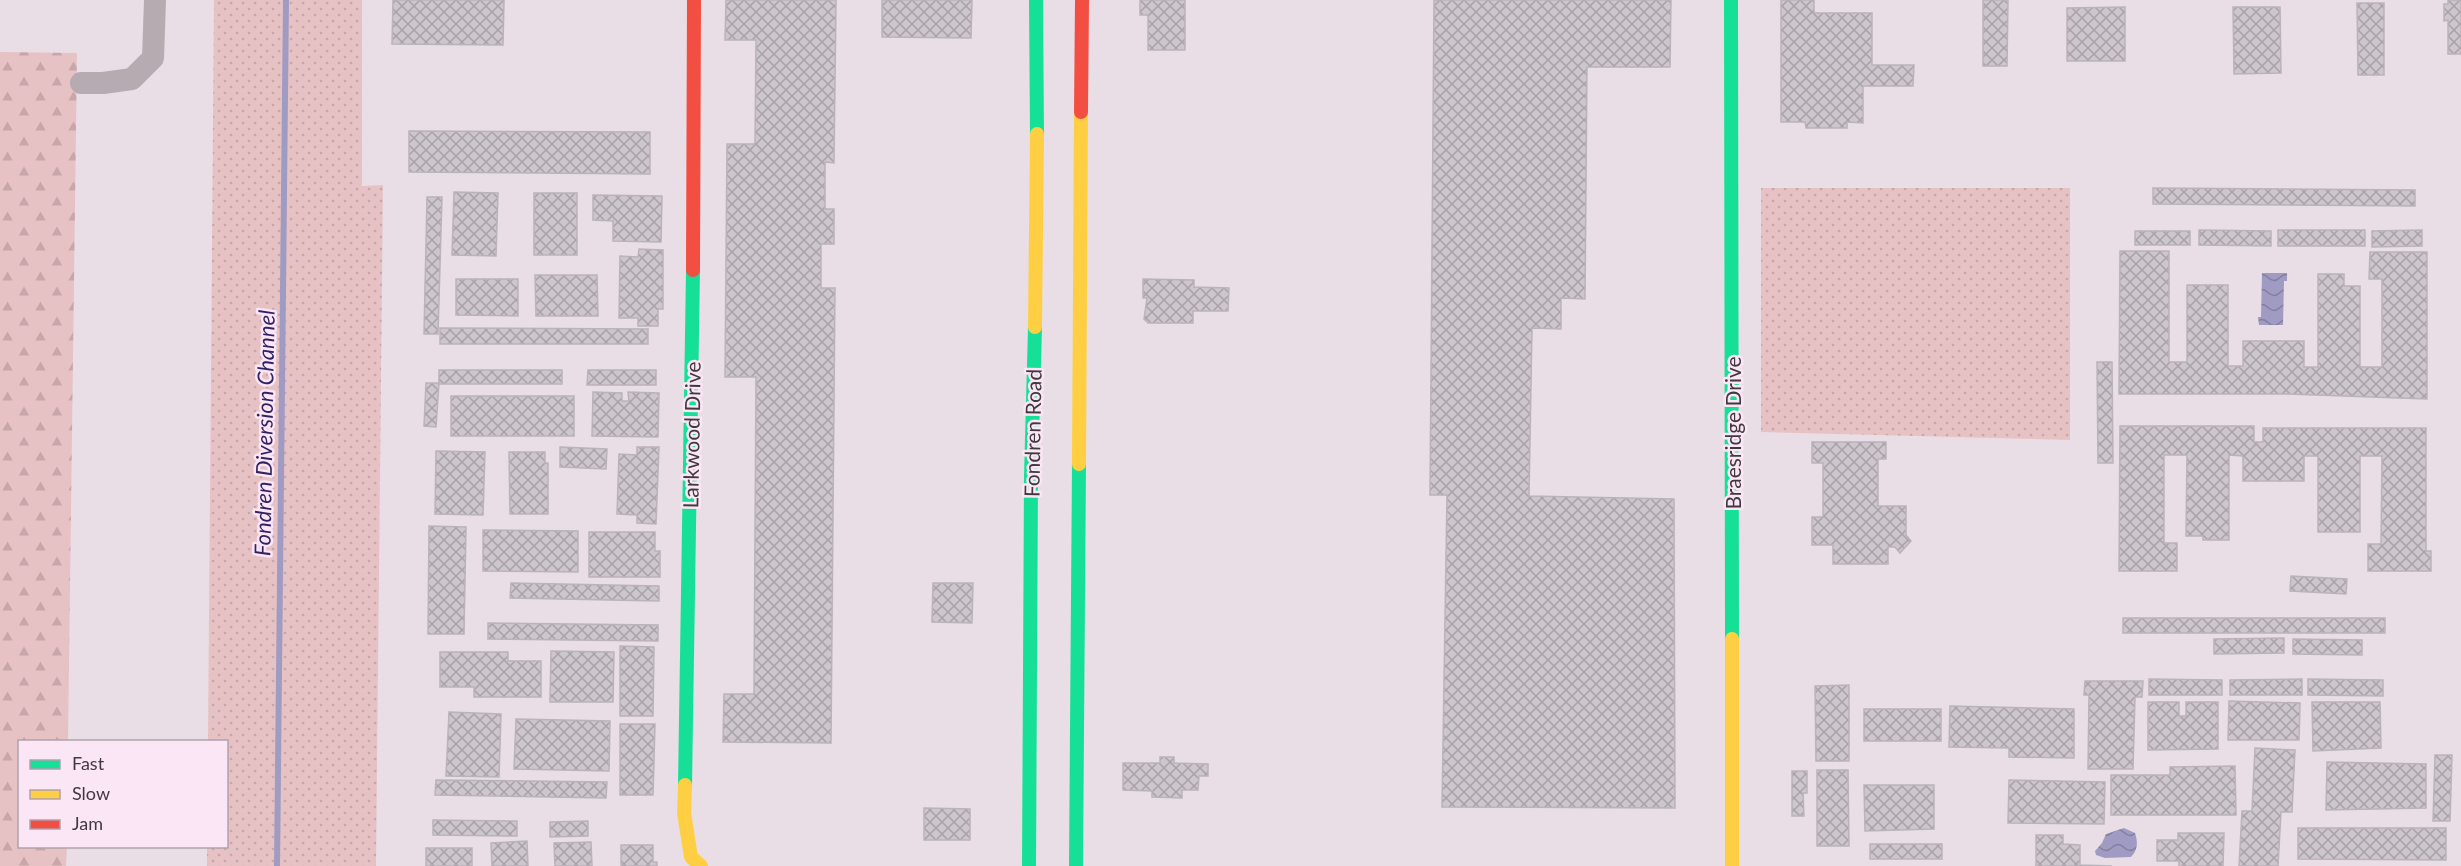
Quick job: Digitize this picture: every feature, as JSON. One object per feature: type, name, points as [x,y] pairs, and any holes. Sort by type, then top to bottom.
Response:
[{"type":"main road","name":"Larkwood Drive","points":[[694,0],[693,334],[684,813],[691,857],[700,866]]},
{"type":"main road","name":"Fondren Road","points":[[1029,866],[1043,230],[1036,0]]},
{"type":"main road","points":[[1076,866],[1072,559],[1076,230],[1082,0]]},
{"type":"main road","name":"Braesridge Drive","points":[[1731,0],[1733,148],[1732,866]]},
{"type":"street","points":[[81,83],[132,79],[153,58],[155,1]]},
{"type":"green space","points":[[214,0],[362,0],[362,186],[383,185],[376,866],[207,866],[207,848],[228,848],[228,740],[208,740]]},
{"type":"green space","points":[[0,52],[77,53],[68,740],[18,740],[18,848],[67,848],[66,866],[0,866]]},
{"type":"green space","points":[[1761,188],[2070,188],[2070,440],[1761,432]]},
{"type":"water","points":[[2262,273],[2287,273],[2287,281],[2284,281],[2283,325],[2259,325]]},
{"type":"water","points":[[2124,828],[2135,833],[2136,836],[2136,849],[2131,857],[2105,858],[2096,855],[2095,851],[2106,834]]},
{"type":"building","points":[[393,0],[504,0],[503,45],[392,44]]},
{"type":"building","points":[[726,0],[836,0],[834,163],[825,162],[825,209],[834,209],[834,244],[821,244],[821,288],[835,288],[831,743],[723,742],[724,694],[754,694],[756,377],[725,377],[727,144],[755,144],[756,40],[725,40]]},
{"type":"building","points":[[882,0],[972,0],[971,38],[882,37]]},
{"type":"building","points":[[1140,0],[1185,0],[1185,50],[1148,50],[1148,15],[1140,15]]},
{"type":"building","points":[[1434,0],[1671,0],[1670,67],[1587,67],[1585,299],[1561,298],[1561,329],[1532,328],[1529,496],[1674,499],[1675,808],[1442,807],[1447,495],[1430,495]]},
{"type":"building","points":[[1781,0],[1814,0],[1814,13],[1872,13],[1872,65],[1914,65],[1913,86],[1863,86],[1863,123],[1847,122],[1847,128],[1806,128],[1805,122],[1781,122]]},
{"type":"building","points":[[1983,0],[2008,0],[2007,66],[1983,66]]},
{"type":"building","points":[[2448,0],[2461,0],[2461,54],[2448,54],[2448,20],[2444,21],[2444,4],[2448,4]]},
{"type":"building","points":[[2357,3],[2384,3],[2384,75],[2358,75]]},
{"type":"building","points":[[2125,7],[2125,61],[2067,61],[2067,8]]},
{"type":"building","points":[[2233,7],[2280,7],[2281,73],[2234,74]]},
{"type":"building","points":[[409,131],[650,132],[650,174],[409,172]]},
{"type":"building","points":[[2153,188],[2415,190],[2415,206],[2153,204]]},
{"type":"building","points":[[454,192],[498,193],[496,256],[452,255]]},
{"type":"building","points":[[534,193],[577,193],[577,255],[534,255]]},
{"type":"building","points":[[593,195],[662,196],[661,242],[613,241],[613,221],[593,220]]},
{"type":"building","points":[[427,197],[442,197],[438,334],[424,334]]},
{"type":"building","points":[[2199,230],[2271,231],[2271,246],[2199,245]]},
{"type":"building","points":[[2278,230],[2365,230],[2365,246],[2278,246]]},
{"type":"building","points":[[2422,230],[2422,246],[2372,247],[2372,231]]},
{"type":"building","points":[[2135,231],[2190,231],[2190,245],[2135,245]]},
{"type":"building","points":[[639,249],[663,250],[663,309],[658,309],[658,326],[638,326],[638,318],[619,318],[620,256],[638,257]]},
{"type":"building","points":[[2120,251],[2169,251],[2169,362],[2187,362],[2187,285],[2228,285],[2228,366],[2243,366],[2243,341],[2304,341],[2304,367],[2318,367],[2318,274],[2344,274],[2344,286],[2360,286],[2360,367],[2382,367],[2382,279],[2369,279],[2370,252],[2427,252],[2427,399],[2288,394],[2119,394]]},
{"type":"building","points":[[535,275],[597,275],[598,316],[536,316]]},
{"type":"building","points":[[456,279],[518,279],[518,316],[456,315]]},
{"type":"building","points":[[1143,279],[1194,280],[1194,287],[1229,288],[1228,311],[1193,311],[1193,323],[1148,323],[1144,319],[1147,298],[1143,298]]},
{"type":"building","points":[[440,328],[648,329],[648,344],[440,344]]},
{"type":"building","points":[[2097,362],[2112,362],[2113,463],[2098,463]]},
{"type":"building","points":[[439,370],[562,370],[562,384],[439,384]]},
{"type":"building","points":[[588,370],[656,370],[656,385],[587,385]]},
{"type":"building","points":[[426,383],[439,383],[436,427],[424,426]]},
{"type":"building","points":[[593,392],[622,393],[622,401],[629,401],[628,392],[659,393],[658,437],[592,436]]},
{"type":"building","points":[[451,396],[574,396],[574,436],[451,436]]},
{"type":"building","points":[[2120,426],[2254,426],[2254,442],[2263,442],[2263,428],[2426,428],[2426,551],[2431,551],[2431,571],[2368,571],[2368,544],[2381,544],[2382,456],[2360,456],[2360,532],[2318,532],[2318,456],[2304,456],[2304,481],[2243,481],[2243,456],[2229,455],[2229,540],[2203,540],[2203,536],[2186,536],[2187,455],[2164,455],[2164,543],[2177,543],[2177,571],[2119,571]]},
{"type":"building","points":[[1812,442],[1886,442],[1886,459],[1878,459],[1878,506],[1906,506],[1906,535],[1911,541],[1900,553],[1895,547],[1888,547],[1888,564],[1833,564],[1833,545],[1812,545],[1812,517],[1823,517],[1823,463],[1812,463]]},
{"type":"building","points":[[560,447],[607,449],[606,469],[560,467]]},
{"type":"building","points":[[637,447],[659,447],[656,524],[637,523],[637,515],[617,514],[619,454],[637,455]]},
{"type":"building","points":[[436,451],[485,452],[483,515],[435,514]]},
{"type":"building","points":[[509,452],[545,452],[545,463],[548,463],[548,514],[510,514]]},
{"type":"building","points":[[429,526],[466,527],[464,634],[428,634]]},
{"type":"building","points":[[483,530],[578,531],[578,572],[483,571]]},
{"type":"building","points":[[589,532],[655,532],[655,551],[660,551],[660,577],[589,577]]},
{"type":"building","points":[[2291,576],[2347,579],[2346,594],[2290,591]]},
{"type":"building","points":[[511,583],[659,586],[659,601],[510,598]]},
{"type":"building","points":[[933,583],[973,583],[972,623],[932,622]]},
{"type":"building","points":[[2123,618],[2385,618],[2385,633],[2123,633]]},
{"type":"building","points":[[488,623],[658,625],[658,641],[488,639]]},
{"type":"building","points":[[2284,638],[2284,653],[2214,654],[2214,639]]},
{"type":"building","points":[[2293,639],[2362,640],[2362,655],[2293,654]]},
{"type":"building","points":[[620,646],[654,647],[653,716],[620,716]]},
{"type":"building","points":[[551,651],[614,652],[613,702],[550,702]]},
{"type":"building","points":[[440,652],[508,652],[508,661],[541,661],[541,697],[474,697],[474,687],[440,687]]},
{"type":"building","points":[[2149,679],[2222,680],[2222,695],[2149,695]]},
{"type":"building","points":[[2302,679],[2302,695],[2230,695],[2230,680]]},
{"type":"building","points":[[2308,679],[2383,680],[2383,696],[2308,695]]},
{"type":"building","points":[[2085,681],[2143,681],[2142,697],[2135,697],[2133,769],[2088,769],[2089,695],[2084,695]]},
{"type":"building","points":[[1849,685],[1849,761],[1816,761],[1815,686]]},
{"type":"building","points":[[2229,701],[2300,703],[2299,740],[2228,740]]},
{"type":"building","points":[[2148,702],[2179,702],[2179,716],[2186,716],[2186,702],[2218,702],[2218,749],[2148,750]]},
{"type":"building","points":[[2312,702],[2380,702],[2381,748],[2313,751]]},
{"type":"building","points":[[1950,706],[2074,709],[2074,758],[2009,757],[2009,748],[1949,747]]},
{"type":"building","points":[[1864,709],[1941,709],[1941,741],[1864,741]]},
{"type":"building","points":[[449,712],[501,714],[499,777],[446,776]]},
{"type":"building","points":[[516,719],[610,721],[609,771],[514,769]]},
{"type":"building","points":[[620,724],[655,724],[653,795],[620,795]]},
{"type":"building","points":[[2255,748],[2295,750],[2292,812],[2281,812],[2278,866],[2239,866],[2242,811],[2252,811]]},
{"type":"building","points":[[2435,755],[2452,755],[2450,821],[2433,821]]},
{"type":"building","points":[[1160,757],[1174,757],[1174,763],[1208,764],[1208,776],[1199,776],[1198,790],[1182,790],[1182,798],[1152,797],[1152,791],[1123,790],[1123,763],[1160,763]]},
{"type":"building","points":[[2327,762],[2426,764],[2426,808],[2326,810]]},
{"type":"building","points":[[2235,766],[2236,815],[2111,815],[2111,775],[2170,775],[2170,767]]},
{"type":"building","points":[[1817,770],[1848,770],[1849,846],[1817,846]]},
{"type":"building","points":[[1792,771],[1807,771],[1807,793],[1803,793],[1804,816],[1792,816]]},
{"type":"building","points":[[436,780],[607,782],[606,798],[435,795]]},
{"type":"building","points":[[2009,780],[2105,782],[2104,824],[2008,823]]},
{"type":"building","points":[[1864,785],[1934,785],[1934,829],[1865,831]]},
{"type":"building","points":[[924,808],[970,809],[970,840],[924,840]]},
{"type":"building","points":[[433,820],[517,821],[517,836],[433,835]]},
{"type":"building","points":[[588,821],[588,836],[550,837],[550,822]]},
{"type":"building","points":[[2298,828],[2446,828],[2446,860],[2298,859]]},
{"type":"building","points":[[2178,833],[2224,833],[2223,866],[2179,866],[2179,861],[2157,861],[2157,840],[2178,840]]},
{"type":"building","points":[[2036,835],[2063,835],[2063,844],[2080,845],[2080,865],[2112,866],[2036,866]]},
{"type":"building","points":[[527,841],[528,866],[492,866],[491,843]]},
{"type":"building","points":[[591,842],[592,866],[555,866],[554,843]]},
{"type":"building","points":[[1870,844],[1942,844],[1942,859],[1870,859]]},
{"type":"building","points":[[621,845],[653,845],[653,862],[657,862],[657,866],[621,866]]},
{"type":"building","points":[[426,848],[472,848],[472,866],[426,866]]},
{"type":"waterway","name":"Fondren Diversion Channel","points":[[277,866],[286,0]]},
{"type":"traffic: fast","points":[[1036,0],[1037,134]]},
{"type":"traffic: fast","points":[[1731,0],[1732,639]]},
{"type":"traffic: fast","points":[[685,785],[693,270]]},
{"type":"traffic: fast","points":[[1029,866],[1031,476],[1035,327]]},
{"type":"traffic: fast","points":[[1076,866],[1079,464]]},
{"type":"traffic: slow","points":[[1079,464],[1081,112]]},
{"type":"traffic: slow","points":[[1035,327],[1037,134]]},
{"type":"traffic: slow","points":[[1732,639],[1732,866]]},
{"type":"traffic: slow","points":[[685,785],[684,813],[691,857],[701,866]]},
{"type":"traffic: jam","points":[[693,270],[694,0]]},
{"type":"traffic: jam","points":[[1081,112],[1082,0]]}]
